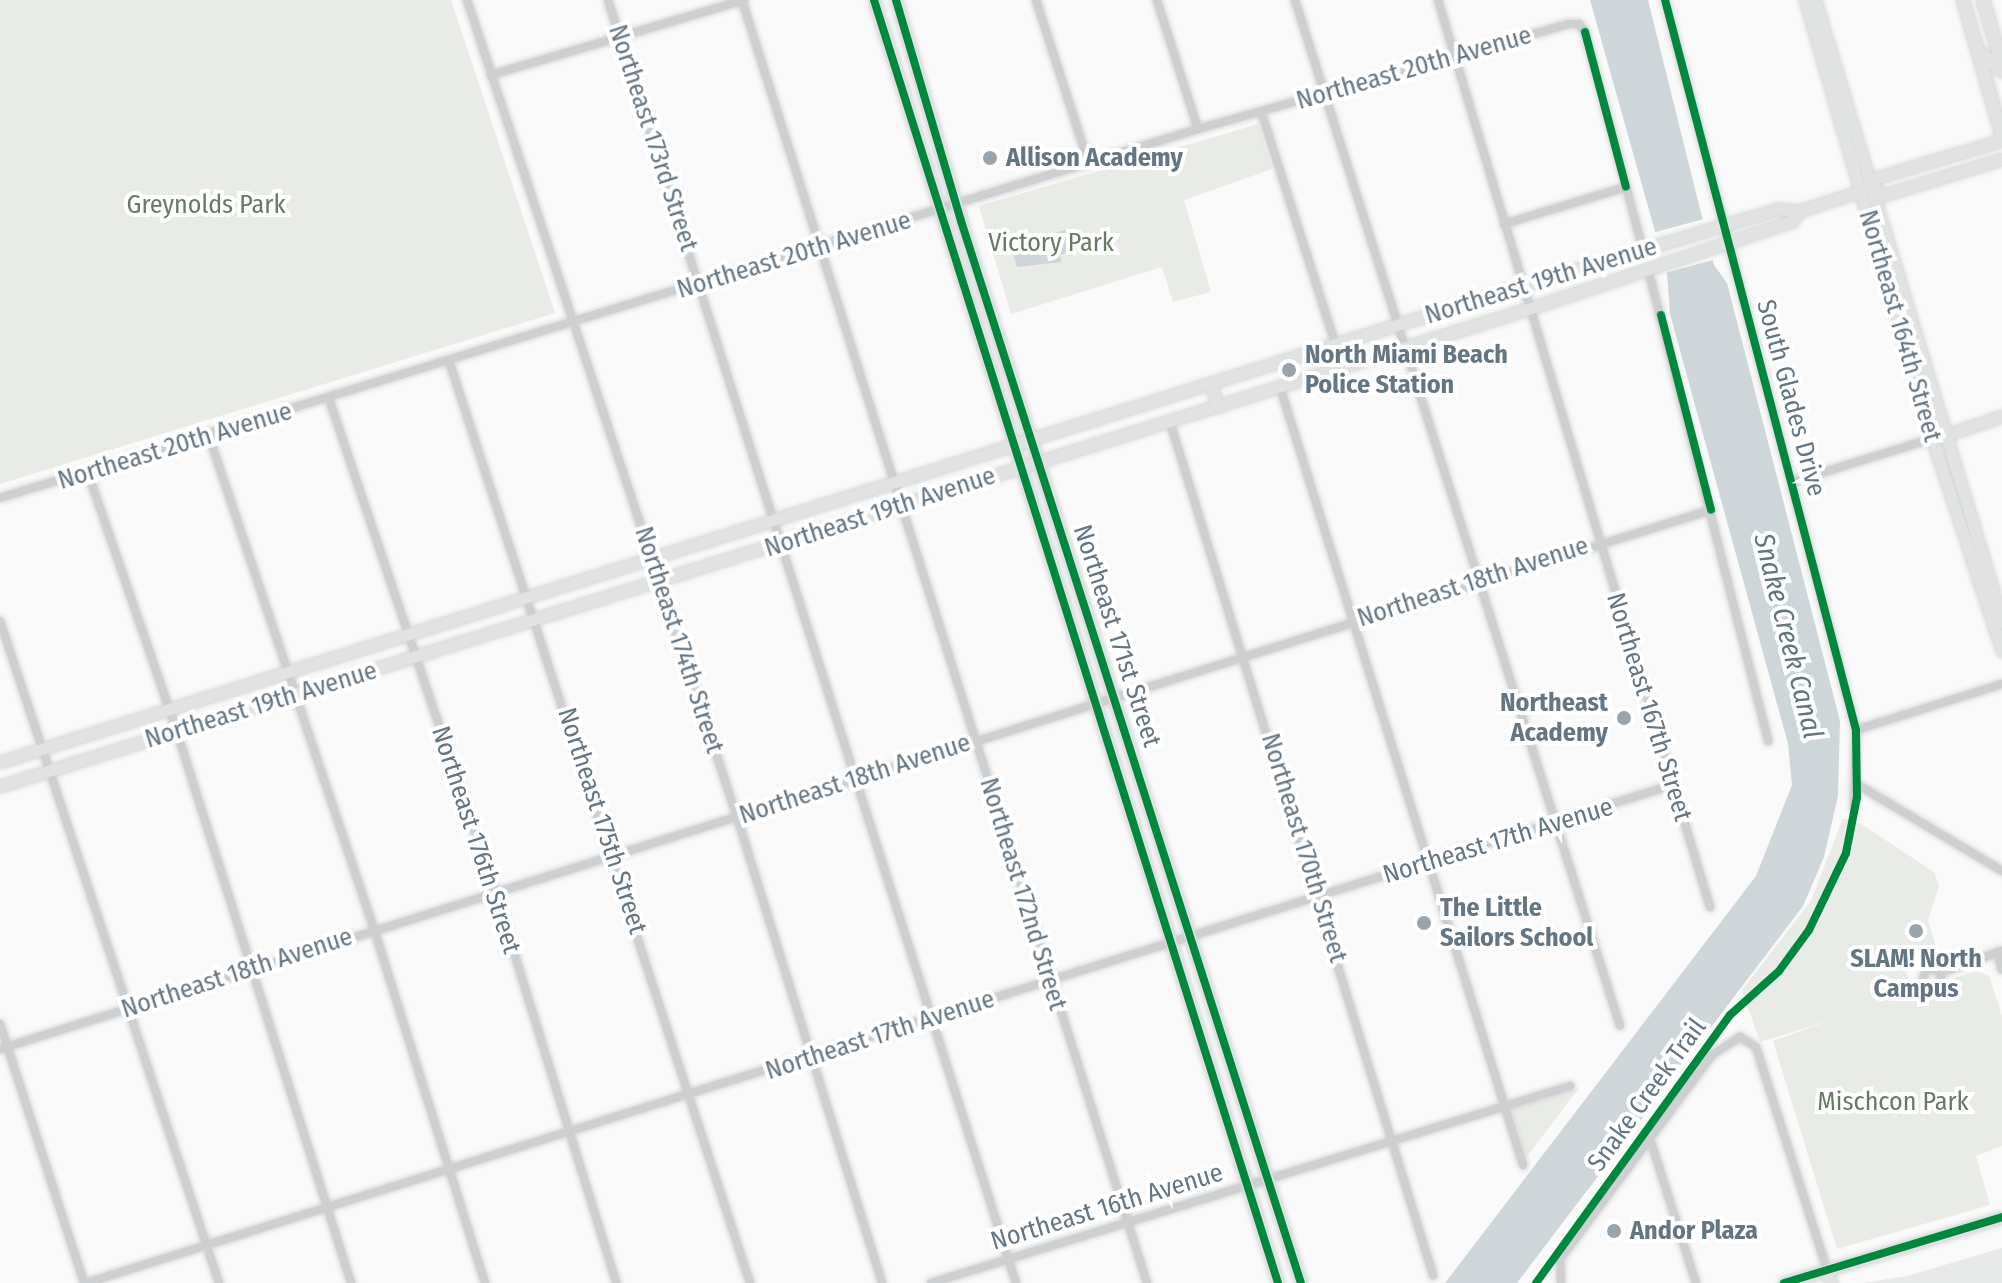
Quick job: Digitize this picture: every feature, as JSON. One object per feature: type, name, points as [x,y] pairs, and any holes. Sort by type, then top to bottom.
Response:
[{"type":"main road","points":[[1963,0],[2002,138]]},
{"type":"main road","points":[[1983,0],[2002,64]]},
{"type":"main road","points":[[1976,46],[1991,66],[2002,71]]},
{"type":"street","name":"Northeast 174th Street","points":[[467,0],[737,817],[882,1283]]},
{"type":"street","name":"Northeast 173rd Street","points":[[608,0],[701,284],[1016,1283]]},
{"type":"street","points":[[491,75],[743,0]]},
{"type":"street","name":"Northeast 172nd Street","points":[[743,0],[1147,1283]]},
{"type":"street","name":"Northeast 171st Street","points":[[874,0],[1278,1283]]},
{"type":"street","name":"Northeast 171st Street","points":[[896,0],[1031,440],[1097,637],[1301,1283]]},
{"type":"street","points":[[1036,0],[1089,164]]},
{"type":"street","points":[[1157,0],[1198,129]]},
{"type":"street","points":[[1295,0],[1620,1026]]},
{"type":"street","name":"Northeast 167th Street","points":[[1438,0],[1521,286],[1710,907]]},
{"type":"street","name":"South Glades Drive","points":[[1665,0],[1856,730],[1858,785],[1854,808]]},
{"type":"street","name":"Northeast 164th Street","points":[[1805,0],[1866,189],[2002,651]]},
{"type":"street","name":"Northeast 164th Street","points":[[1815,0],[1844,118]]},
{"type":"street","name":"Northeast 20th Avenue","points":[[0,498],[1198,129],[1439,57],[1454,57],[1568,24],[1579,24],[1585,32],[1626,187]]},
{"type":"street","points":[[1261,111],[1343,368]]},
{"type":"street","name":"Northeast 19th Avenue","points":[[0,762],[1521,286],[1777,209],[1799,211],[1866,189],[1879,177],[2002,138]]},
{"type":"street","name":"Northeast 19th Avenue","points":[[1866,189],[1884,195],[2002,159]]},
{"type":"street","points":[[1504,224],[1626,187],[1643,250]]},
{"type":"street","name":"Northeast 19th Avenue","points":[[0,786],[1528,309],[1792,221],[1799,211]]},
{"type":"street","points":[[1648,269],[1768,741]]},
{"type":"street","name":"Northeast 175th Street","points":[[449,361],[536,619],[750,1283]]},
{"type":"street","points":[[1211,384],[1218,407]]},
{"type":"street","points":[[1280,387],[1507,1105],[1523,1165]]},
{"type":"street","name":"Northeast 176th Street","points":[[329,399],[495,891],[616,1283]]},
{"type":"street","points":[[1792,482],[2002,416]]},
{"type":"street","name":"Northeast 170th Street","points":[[1170,422],[1395,1140],[1433,1275]]},
{"type":"street","points":[[1070,428],[1077,450]]},
{"type":"street","points":[[209,436],[374,929],[485,1283]]},
{"type":"street","name":"Northeast 164th Street","points":[[1938,437],[2002,621]]},
{"type":"street","points":[[88,473],[166,710],[177,732],[351,1283]]},
{"type":"street","name":"Northeast 18th Avenue","points":[[4,1048],[374,929],[857,780],[1244,654],[1711,510]]},
{"type":"street","points":[[1047,548],[1064,541]]},
{"type":"street","points":[[0,621],[41,749],[52,770],[219,1283]]},
{"type":"street","points":[[1077,644],[1097,637]]},
{"type":"street","points":[[1856,730],[2002,684]]},
{"type":"street","name":"Northeast 17th Avenue","points":[[85,1283],[1672,785]]},
{"type":"street","points":[[1858,785],[2002,871]]},
{"type":"street","points":[[1942,972],[1999,952],[2002,969]]},
{"type":"street","points":[[0,1024],[4,1048],[85,1283]]},
{"type":"street","points":[[1561,1283],[1558,1266],[1712,1055],[1730,1041],[1746,1038],[1756,1047],[1831,1283]]},
{"type":"street","name":"Northeast 16th Avenue","points":[[931,1283],[1126,1220],[1570,1086]]},
{"type":"street","points":[[1650,1139],[1696,1283]]},
{"type":"street","points":[[1784,1283],[2002,1217]]},
{"type":"shaded area","points":[[2002,1248],[2002,1283],[1863,1283],[1907,1276]]},
{"type":"green space","name":"Greynolds Park","points":[[0,0],[451,0],[555,313],[0,484]]},
{"type":"green space","name":"Victory Park","points":[[1258,124],[1272,169],[1184,200],[1211,292],[1173,302],[1162,267],[1011,314],[979,206]]},
{"type":"green space","name":"Mischcon Park","points":[[1843,818],[1861,824],[1934,872],[1939,886],[1928,920],[1939,957],[1905,968],[1913,992],[1976,971],[1989,976],[2002,1016],[2002,1146],[1976,1156],[1990,1205],[1837,1249],[1773,1041],[1831,1020],[1760,1042],[1742,990],[1811,901]]},
{"type":"green space","points":[[1579,1088],[1525,1159],[1511,1108]]},
{"type":"water","name":"Snake Creek Canal","points":[[1590,0],[1648,0],[1714,265],[1727,283],[1840,721],[1838,796],[1824,857],[1803,906],[1517,1283],[1445,1283],[1756,876],[1792,785],[1788,744],[1670,314],[1667,274]]},
{"type":"water","points":[[1071,228],[1078,249],[1060,255],[1061,262],[1017,267],[1011,247]]},
{"type":"pier","points":[[1704,219],[1715,260],[1666,273],[1655,232]]},
{"type":"cycle path","points":[[874,0],[1278,1283]]},
{"type":"cycle path","points":[[896,0],[961,221],[1301,1283]]},
{"type":"cycle path","name":"Snake Creek Trail","points":[[1536,1283],[1730,1015],[1779,971],[1809,930],[1846,853],[1857,797],[1856,730],[1665,0]]},
{"type":"cycle path","points":[[1585,32],[1626,187]]},
{"type":"cycle path","points":[[1661,315],[1711,510]]},
{"type":"cycle path","points":[[1784,1283],[2002,1217]]},
{"type":"place","name":"Allison Academy","points":[[990,158]]},
{"type":"place","name":"North Miami Beach Police Station","points":[[1289,370]]},
{"type":"place","name":"Northeast Academy","points":[[1624,718]]},
{"type":"place","name":"The Little Sailors School","points":[[1424,923]]},
{"type":"place","name":"SLAM! North Campus","points":[[1916,931]]},
{"type":"place","name":"Andor Plaza","points":[[1614,1231]]}]
